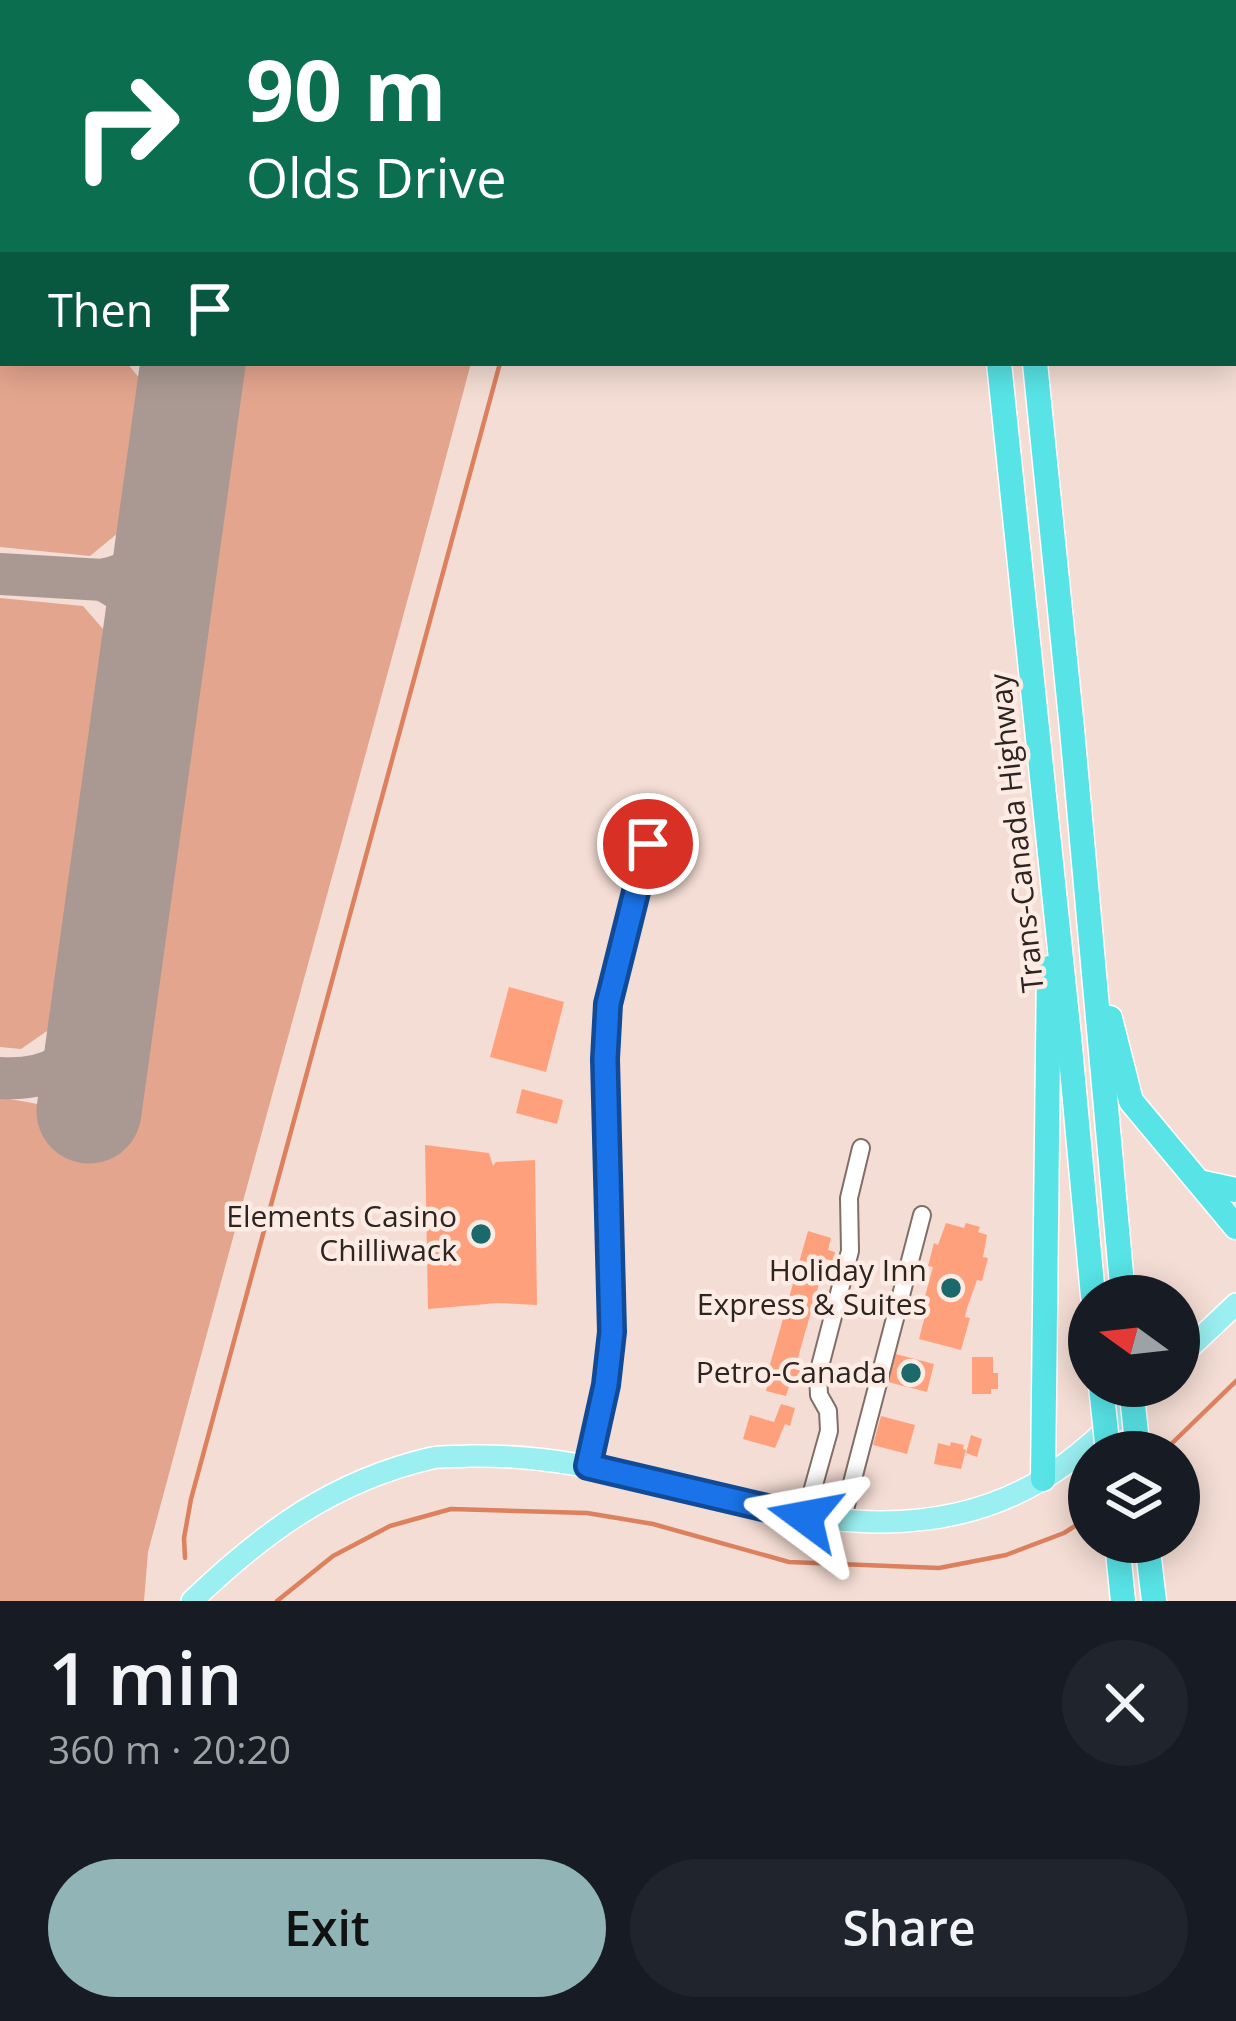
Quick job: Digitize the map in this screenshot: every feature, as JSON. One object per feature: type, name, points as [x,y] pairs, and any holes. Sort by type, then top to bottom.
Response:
[{"type":"highway","name":"Trans-Canada Highway","points":[[999,366],[1091,1275]]},
{"type":"highway","name":"Trans-Canada Highway","points":[[1035,366],[1121,1275]]},
{"type":"highway","points":[[1072,729],[1112,1032],[1131,1101],[1236,1227]]},
{"type":"highway","points":[[1036,732],[1049,955],[1043,1479]]},
{"type":"highway","points":[[1199,1181],[1236,1190]]},
{"type":"highway","points":[[1119,1563],[1123,1601]]},
{"type":"highway","points":[[1150,1563],[1154,1601]]},
{"type":"main road","points":[[1200,1337],[1236,1304]]},
{"type":"main road","points":[[192,1601],[239,1556],[282,1524],[350,1486],[435,1457],[515,1455],[588,1466],[805,1517],[922,1521],[964,1514],[1043,1479],[1097,1439],[1130,1407]]},
{"type":"street","points":[[588,1466],[612,1332],[605,1059],[608,1004],[648,844]]},
{"type":"street","points":[[805,1517],[829,1431],[818,1374],[850,1251],[849,1198],[861,1148]]},
{"type":"street","points":[[842,1521],[922,1216]]},
{"type":"street","points":[[1209,1328],[1236,1323]]},
{"type":"shaded area","points":[[0,366],[129,366],[157,400],[141,514],[90,556],[0,547]]},
{"type":"shaded area","points":[[216,366],[470,366],[148,1552],[144,1601],[0,1601],[0,1098],[112,1117]]},
{"type":"shaded area","points":[[0,598],[83,606],[122,651],[73,1013],[21,1049],[0,1047]]},
{"type":"building","points":[[509,987],[564,1002],[546,1072],[490,1057]]},
{"type":"building","points":[[522,1089],[563,1100],[557,1124],[516,1113]]},
{"type":"building","name":"Elements Casino Chilliwack","points":[[425,1145],[489,1153],[493,1166],[535,1160],[537,1305],[428,1309]]},
{"type":"building","name":"Holiday Inn Express & Suites","points":[[946,1223],[980,1227],[978,1232],[987,1235],[983,1257],[988,1258],[967,1308],[965,1317],[970,1318],[961,1350],[919,1339],[933,1267],[928,1266]]},
{"type":"building","points":[[808,1231],[831,1238],[828,1250],[835,1252],[833,1261],[826,1259],[795,1368],[803,1370],[800,1379],[792,1377],[786,1396],[766,1391],[765,1382]]},
{"type":"building","name":"Petro-Canada","points":[[896,1354],[934,1364],[927,1392],[888,1382]]},
{"type":"building","points":[[972,1357],[993,1357],[998,1389],[991,1389],[991,1394],[972,1394]]},
{"type":"building","points":[[781,1404],[795,1408],[775,1448],[743,1439],[750,1415],[774,1422]]},
{"type":"building","name":"Petro-Canada","points":[[881,1416],[915,1425],[907,1454],[873,1445]]},
{"type":"building","points":[[971,1435],[982,1439],[977,1457],[966,1453]]},
{"type":"building","points":[[951,1442],[966,1450],[961,1469],[934,1464],[938,1443],[950,1446]]},
{"type":"waterway","points":[[185,1558],[191,1499],[499,366]]},
{"type":"waterway","points":[[1185,1431],[1236,1381]]},
{"type":"waterway","points":[[277,1601],[333,1556],[390,1526],[451,1509],[587,1513],[653,1524],[789,1562],[939,1568],[1006,1555],[1068,1530]]},
{"type":"taxiway","points":[[176,366],[187,406]]},
{"type":"taxiway","points":[[0,574],[103,580],[143,563],[170,528]]},
{"type":"taxiway","points":[[103,580],[136,604],[155,639]]},
{"type":"taxiway","points":[[0,1078],[35,1076],[62,1066],[83,1046],[102,1017]]},
{"type":"runway","points":[[89,1111],[193,366]]},
{"type":"place","name":"Elements Casino Chilliwack","points":[[481,1234]]},
{"type":"place","name":"Holiday Inn Express & Suites","points":[[951,1288]]},
{"type":"place","name":"Petro-Canada","points":[[911,1373]]},
{"type":"route","points":[[648,844],[608,1004],[605,1059],[612,1332],[588,1466],[805,1517]]}]
